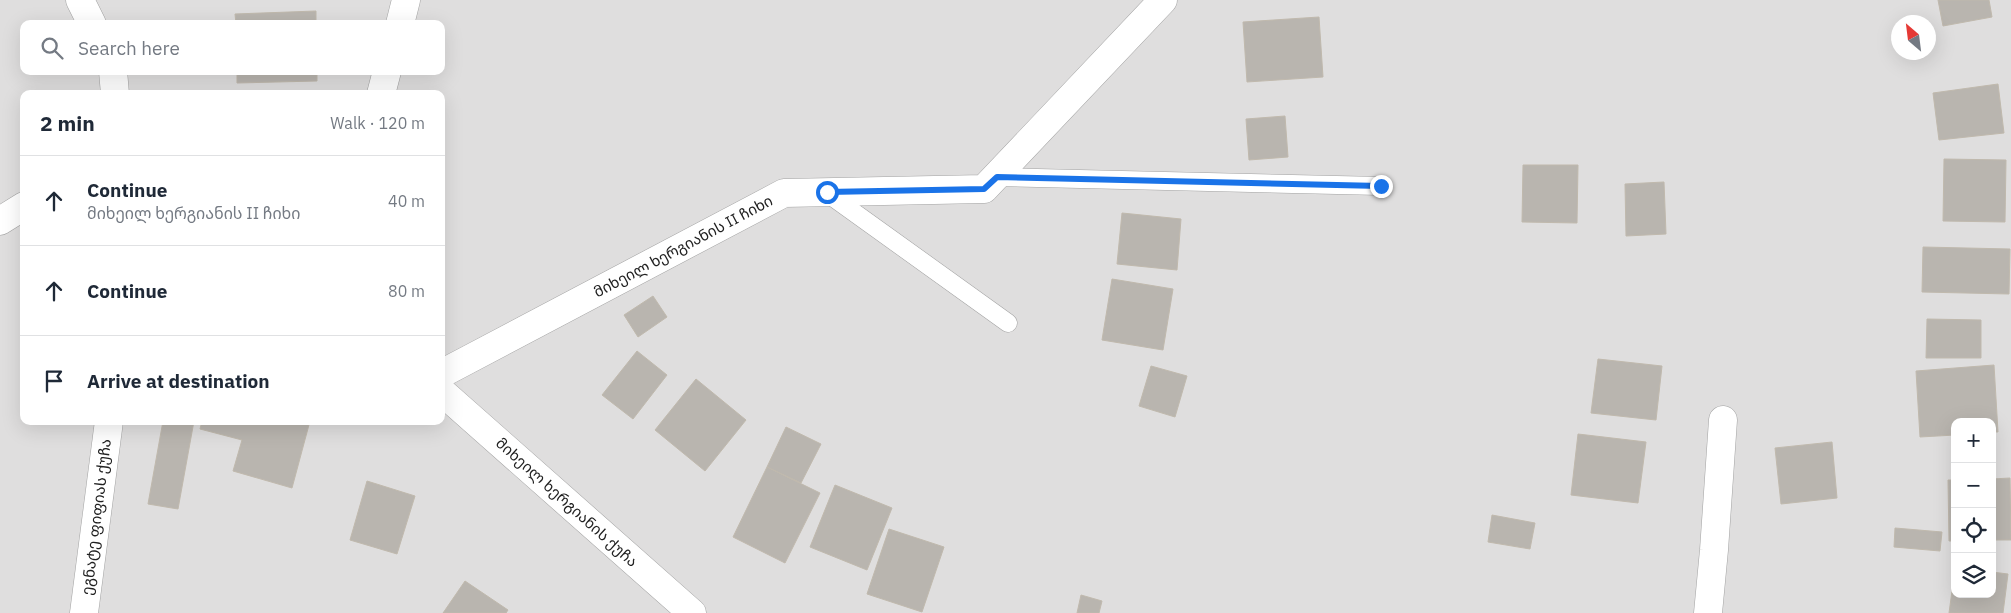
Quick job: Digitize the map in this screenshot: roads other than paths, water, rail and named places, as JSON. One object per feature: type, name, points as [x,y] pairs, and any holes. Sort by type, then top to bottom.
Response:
[{"type":"street","points":[[80,0],[90,20]]},
{"type":"street","points":[[401,20],[406,0]]},
{"type":"street","name":"მიხეილ ხერგიანის II ჩიხი","points":[[445,372],[784,193],[984,189],[1163,0]]},
{"type":"street","points":[[113,75],[115,90]]},
{"type":"street","points":[[382,90],[386,75]]},
{"type":"street","points":[[0,221],[20,208]]},
{"type":"street","name":"მიხეილ ხერგიანის ქუჩა","points":[[445,395],[692,613]]},
{"type":"street","points":[[1708,613],[1723,420]]},
{"type":"street","name":"ეგნატე ფიფიას ქუჩა","points":[[84,613],[108,425]]},
{"type":"lane","points":[[997,177],[1381,186]]},
{"type":"lane","points":[[827,192],[1008,323]]}]
